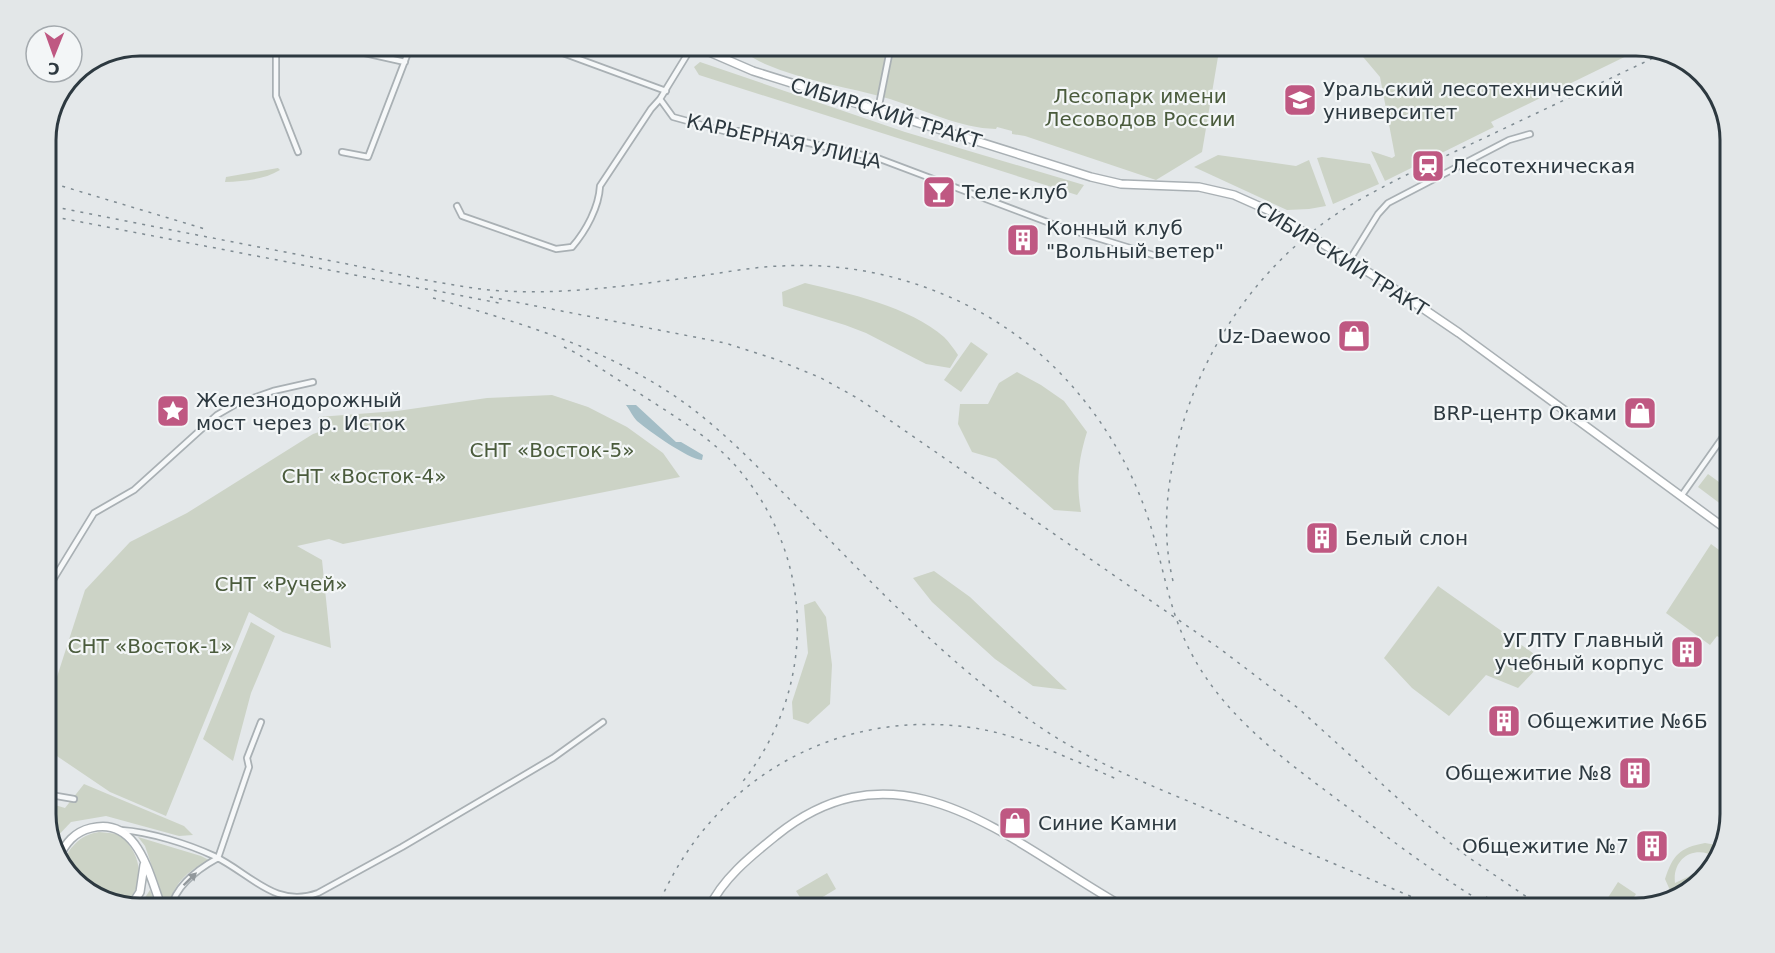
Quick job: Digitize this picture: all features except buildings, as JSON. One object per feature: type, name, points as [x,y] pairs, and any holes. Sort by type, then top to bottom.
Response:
[{"type":"main road","name":"СИБИРСКИЙ ТРАКТ","points":[[718,56],[753,71],[1106,180],[1146,186],[1198,187],[1234,195],[1270,211],[1384,282],[1459,333],[1720,524]]},
{"type":"main road","points":[[716,898],[734,872],[792,824],[837,802],[886,795],[916,797],[932,801],[977,818],[1108,898]]},
{"type":"main road","points":[[63,849],[67,842],[80,831],[95,827],[120,830],[135,843],[158,898]]},
{"type":"main road","points":[[137,898],[141,886],[143,859]]},
{"type":"street","points":[[276,56],[276,96],[297,152]]},
{"type":"street","points":[[378,56],[405,62]]},
{"type":"street","points":[[342,152],[368,157],[407,56]]},
{"type":"street","name":"КАРЬЕРНАЯ УЛИЦА","points":[[571,56],[666,91],[660,99],[673,117],[724,131],[755,131],[880,159],[1055,225],[1153,255]]},
{"type":"street","points":[[666,91],[687,56]]},
{"type":"street","points":[[878,110],[889,56]]},
{"type":"street","points":[[457,206],[462,216],[556,249],[572,248],[581,237],[600,197],[600,186],[660,99]]},
{"type":"street","points":[[1349,261],[1378,214],[1388,203],[1509,140],[1530,134]]},
{"type":"street","points":[[56,575],[94,513],[134,490],[217,415],[236,404],[273,391],[313,382]]},
{"type":"street","points":[[1682,495],[1719,442]]},
{"type":"street","points":[[175,898],[183,885],[218,858],[249,767],[247,758],[261,722]]},
{"type":"street","points":[[120,830],[133,831],[201,850],[282,896],[295,898],[313,895],[402,847],[553,758],[603,722]]},
{"type":"street","points":[[56,796],[74,799]]},
{"type":"green space","name":"Лесопарк имени Лесоводов России","points":[[750,56],[1218,56],[1202,152],[1156,180],[1025,136],[1012,134],[1012,131],[997,127],[996,129],[982,128],[942,118],[890,99],[795,75]]},
{"type":"green space","points":[[1362,56],[1627,56],[1491,122],[1494,127],[1385,181],[1371,151],[1392,158],[1395,156],[1380,77]]},
{"type":"green space","points":[[700,62],[905,132],[1084,185],[1077,195],[699,75],[694,67]]},
{"type":"green space","points":[[1218,155],[1296,166],[1309,160],[1326,206],[1287,210],[1194,167]]},
{"type":"green space","points":[[1317,158],[1370,164],[1379,184],[1333,204]]},
{"type":"green space","points":[[278,168],[280,170],[260,178],[225,182],[226,177]]},
{"type":"green space","points":[[805,283],[878,302],[914,317],[944,337],[958,355],[950,368],[926,364],[866,333],[783,306],[782,292]]},
{"type":"green space","points":[[971,342],[988,354],[961,392],[944,380]]},
{"type":"green space","points":[[1017,372],[1064,401],[1087,432],[1079,472],[1081,512],[1054,510],[996,459],[972,452],[958,424],[960,404],[988,404],[999,383]]},
{"type":"green space","points":[[552,395],[588,407],[627,427],[663,453],[680,477],[343,544],[329,539],[297,546],[322,560],[331,648],[283,632],[249,612],[166,816],[110,792],[56,755],[56,680],[85,590],[130,542],[187,513],[319,432],[318,417],[397,411],[487,398]]},
{"type":"green space","points":[[1708,474],[1720,482],[1720,503],[1698,487]]},
{"type":"green space","points":[[1711,544],[1720,550],[1720,638],[1717,636],[1710,645],[1666,613]]},
{"type":"green space","points":[[934,571],[970,597],[1067,690],[1033,686],[995,659],[932,602],[913,578]]},
{"type":"green space","points":[[1438,586],[1544,661],[1518,688],[1486,675],[1449,716],[1412,688],[1384,658]]},
{"type":"green space","points":[[815,601],[826,617],[832,665],[830,704],[808,724],[793,719],[792,702],[808,653],[804,605]]},
{"type":"green space","points":[[251,622],[275,636],[251,693],[233,761],[203,739]]},
{"type":"green space","points":[[84,784],[184,826],[193,835],[179,836],[106,816],[71,822],[59,835],[56,805],[65,808]]},
{"type":"green space","points":[[99,832],[119,834],[127,841],[137,859],[139,869],[139,878],[131,897],[102,889],[84,877],[67,856],[80,839]]},
{"type":"green space","points":[[138,837],[209,860],[182,879],[171,898],[163,898],[145,846]]},
{"type":"green space","points":[[1705,843],[1713,844],[1709,854],[1694,853],[1681,860],[1677,866],[1675,883],[1694,874],[1670,890],[1665,879],[1671,864],[1678,854],[1689,847]]},
{"type":"green space","points":[[827,873],[836,889],[821,898],[800,898],[796,891]]},
{"type":"green space","points":[[1618,882],[1636,894],[1633,898],[1608,898]]},
{"type":"green space","points":[[150,890],[153,898],[145,898]]},
{"type":"water","points":[[626,405],[636,405],[676,442],[681,442],[703,455],[702,460],[678,450],[650,431],[637,421]]},
{"type":"railway","points":[[1173,581],[1167,541],[1167,520],[1170,479],[1178,439],[1210,357],[1247,298],[1269,272],[1320,225],[1365,197],[1431,163],[1654,58]]},
{"type":"railway","points":[[56,184],[205,229]]},
{"type":"railway","points":[[56,207],[430,281],[489,290],[566,291],[642,284],[759,268],[819,266],[858,270],[896,278],[933,290],[968,306],[1002,325],[1033,348],[1061,374],[1105,429],[1138,490],[1183,636],[1197,664],[1215,690],[1256,735],[1304,775],[1422,862],[1476,898]]},
{"type":"railway","points":[[56,217],[499,303]]},
{"type":"railway","points":[[490,297],[725,343],[775,359],[821,378],[859,399],[1219,648],[1298,708],[1425,823],[1468,857],[1528,898]]},
{"type":"railway","points":[[433,298],[532,328],[596,353],[627,368],[686,404],[719,430],[942,650],[1000,698],[1051,734],[1095,760],[1415,898]]},
{"type":"railway","points":[[564,347],[672,414],[718,448],[734,464],[761,500],[781,540],[793,581],[797,623],[794,666],[784,708],[766,748],[740,785]]},
{"type":"railway","points":[[662,898],[680,863],[709,823],[744,789],[784,762],[827,742],[874,729],[923,724],[974,728],[1030,743],[1119,780]]},
{"type":"place","name":"Уральский лесотехнический университет","points":[[1300,100]]},
{"type":"place","name":"Лесотехническая","points":[[1428,166]]},
{"type":"place","name":"Теле-клуб","points":[[939,192]]},
{"type":"place","name":"Конный клуб \"Вольный ветер\"","points":[[1023,240]]},
{"type":"place","name":"Uz-Daewoo","points":[[1354,336]]},
{"type":"place","name":"Железнодорожный мост через р. Исток","points":[[173,411]]},
{"type":"place","name":"BRP-центр Оками","points":[[1640,413]]},
{"type":"place","name":"Белый слон","points":[[1322,538]]},
{"type":"place","name":"УГЛТУ Главный учебный корпус","points":[[1687,652]]},
{"type":"place","name":"Общежитие №6Б","points":[[1504,721]]},
{"type":"place","name":"Общежитие №8","points":[[1635,773]]},
{"type":"place","name":"Синие Камни","points":[[1015,823]]},
{"type":"place","name":"Общежитие №7","points":[[1652,846]]},
{"type":"park label","name":"СНТ «Восток-5»","points":[[552,450]]},
{"type":"park label","name":"СНТ «Восток-4»","points":[[364,476]]},
{"type":"park label","name":"СНТ «Ручей»","points":[[281,584]]},
{"type":"park label","name":"СНТ «Восток-1»","points":[[150,646]]}]
